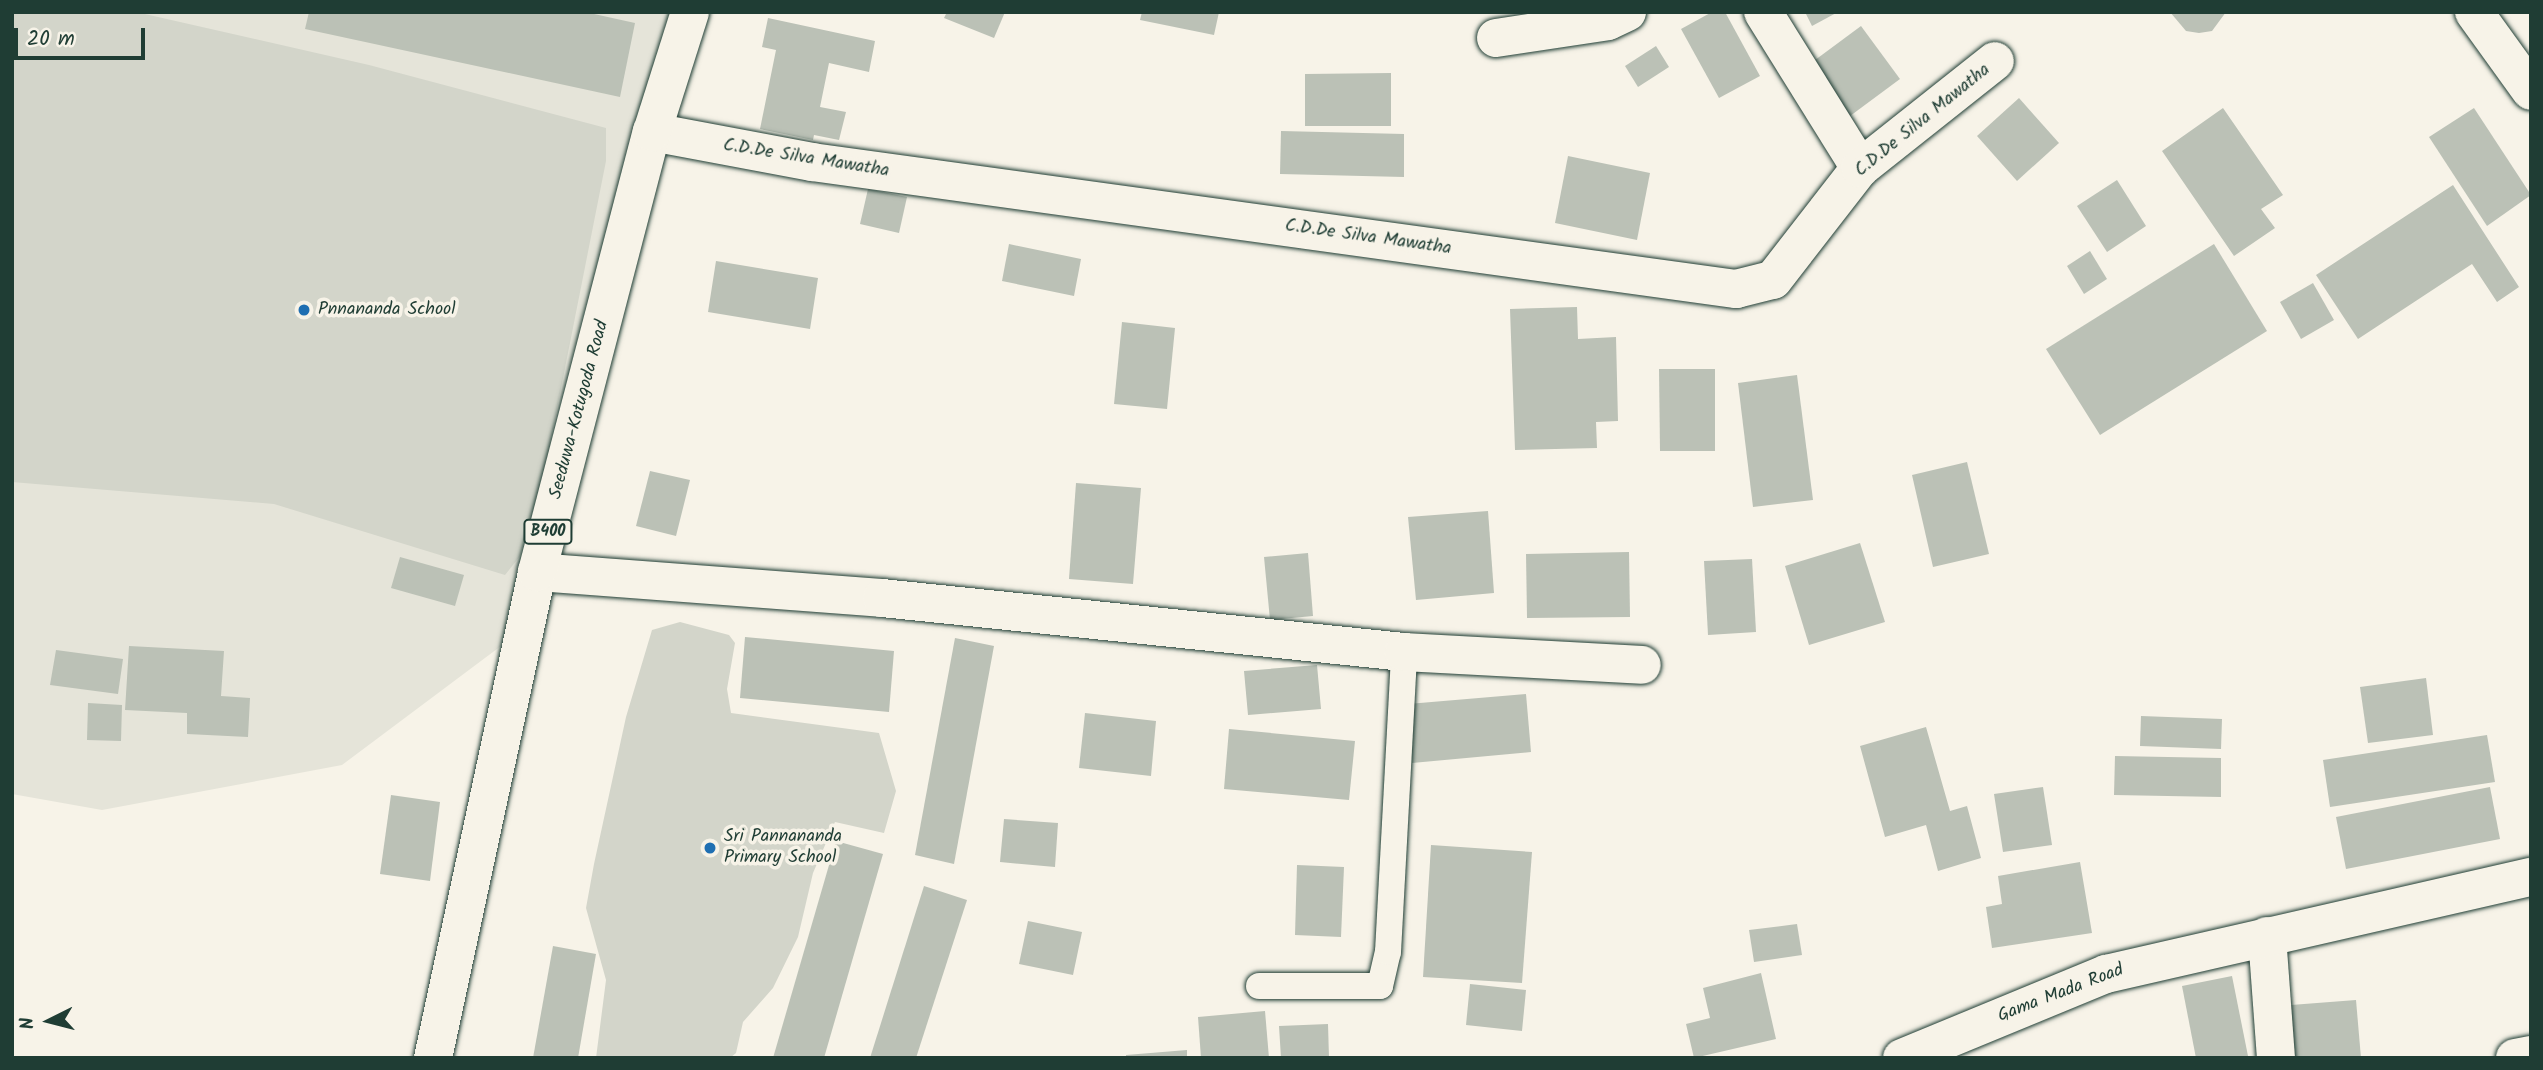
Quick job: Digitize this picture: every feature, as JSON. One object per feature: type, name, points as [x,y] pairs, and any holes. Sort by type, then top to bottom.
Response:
[{"type":"street","name":"Seeduwa-Kotugoda Road","points":[[433,1058],[537,572],[652,132],[690,12]]},
{"type":"street","points":[[1496,38],[1608,21],[1627,12]]},
{"type":"street","points":[[1763,12],[1860,168]]},
{"type":"street","points":[[2474,12],[2531,91]]},
{"type":"street","name":"C.D.De Silva Mawatha","points":[[652,132],[812,162],[1735,289],[1773,280],[1860,168],[1995,61]]},
{"type":"street","points":[[537,572],[882,597],[1404,652],[1642,665]]},
{"type":"street","name":"Gama Mada Road","points":[[1902,1058],[2106,974],[2531,877]]},
{"type":"street","points":[[2267,936],[2276,1058]]},
{"type":"street","points":[[2515,1058],[2531,1055]]},
{"type":"lane","points":[[1259,986],[1380,986],[1388,952],[1404,652]]},
{"type":"shaded area","name":"Pnnananda School","points":[[12,12],[674,12],[551,510],[501,646],[342,765],[102,810],[12,794]]},
{"type":"shaded area","name":"Pnnananda School","points":[[12,12],[136,12],[369,65],[606,128],[606,161],[546,464],[520,556],[505,575],[274,504],[12,482]]},
{"type":"shaded area","points":[[680,622],[729,635],[735,643],[727,689],[731,713],[879,733],[896,791],[884,833],[835,822],[813,873],[798,937],[773,988],[743,1022],[736,1053],[730,1058],[596,1058],[606,980],[586,908],[594,864],[626,717],[652,630]]},
{"type":"building","points":[[309,12],[585,12],[635,23],[620,97],[305,29]]},
{"type":"building","points":[[947,12],[1005,12],[994,38],[944,18]]},
{"type":"building","points":[[1142,12],[1219,12],[1214,35],[1140,20]]},
{"type":"building","points":[[1712,12],[1725,12],[1760,76],[1719,98],[1681,29]]},
{"type":"building","points":[[1805,12],[1838,12],[1812,26]]},
{"type":"building","points":[[2170,12],[2226,12],[2212,31],[2199,33],[2186,31]]},
{"type":"building","points":[[768,18],[875,41],[869,72],[829,63],[820,107],[846,112],[839,140],[814,135],[813,140],[760,129],[776,50],[762,47]]},
{"type":"building","points":[[1861,26],[1900,79],[1846,119],[1807,66]]},
{"type":"building","points":[[1656,46],[1669,67],[1638,87],[1625,66]]},
{"type":"building","points":[[1391,73],[1391,126],[1305,126],[1305,74]]},
{"type":"building","points":[[2019,98],[2059,143],[2017,181],[1977,136]]},
{"type":"building","points":[[2223,108],[2283,195],[2261,209],[2275,228],[2234,256],[2162,151]]},
{"type":"building","points":[[2474,108],[2531,195],[2487,226],[2429,137]]},
{"type":"building","points":[[1281,131],[1404,134],[1404,177],[1280,174]]},
{"type":"building","points":[[1568,156],[1650,173],[1637,240],[1555,223]]},
{"type":"building","points":[[2117,180],[2146,226],[2107,252],[2077,206]]},
{"type":"building","points":[[2453,185],[2519,287],[2497,302],[2472,264],[2358,339],[2316,275]]},
{"type":"building","points":[[868,189],[907,197],[899,233],[860,224]]},
{"type":"building","points":[[1009,244],[1081,259],[1074,296],[1002,281]]},
{"type":"building","points":[[2214,244],[2267,331],[2100,435],[2046,349]]},
{"type":"building","points":[[2090,251],[2107,279],[2084,294],[2067,266]]},
{"type":"building","points":[[716,261],[818,278],[810,329],[708,312]]},
{"type":"building","points":[[2313,283],[2334,320],[2301,339],[2280,302]]},
{"type":"building","points":[[1577,307],[1578,339],[1616,337],[1618,421],[1596,422],[1597,448],[1515,450],[1510,309]]},
{"type":"building","points":[[1122,322],[1175,328],[1167,409],[1114,404]]},
{"type":"building","points":[[1659,369],[1715,369],[1715,451],[1660,451]]},
{"type":"building","points":[[1797,375],[1813,500],[1753,507],[1738,383]]},
{"type":"building","points":[[1967,462],[1989,554],[1933,567],[1912,475]]},
{"type":"building","points":[[650,471],[690,480],[676,536],[636,526]]},
{"type":"building","points":[[1076,483],[1141,488],[1133,584],[1069,579]]},
{"type":"building","points":[[1488,511],[1494,593],[1416,600],[1408,517]]},
{"type":"building","points":[[1860,543],[1885,622],[1809,645],[1785,566]]},
{"type":"building","points":[[1629,552],[1630,617],[1527,618],[1526,554]]},
{"type":"building","points":[[1308,553],[1313,616],[1270,620],[1264,557]]},
{"type":"building","points":[[400,557],[464,575],[455,606],[391,588]]},
{"type":"building","points":[[1752,559],[1756,632],[1708,635],[1704,561]]},
{"type":"building","points":[[745,637],[894,651],[889,712],[740,698]]},
{"type":"building","points":[[955,638],[994,646],[954,864],[915,855]]},
{"type":"building","points":[[129,646],[224,651],[221,696],[250,698],[248,737],[187,734],[187,713],[125,710]]},
{"type":"building","points":[[56,650],[123,659],[118,694],[50,685]]},
{"type":"building","points":[[1317,665],[1321,709],[1248,715],[1244,671]]},
{"type":"building","points":[[2426,678],[2433,735],[2368,743],[2360,687]]},
{"type":"building","points":[[1526,694],[1531,752],[1412,763],[1408,704]]},
{"type":"building","points":[[88,703],[122,705],[121,741],[87,740]]},
{"type":"building","points":[[1085,713],[1156,721],[1151,776],[1079,768]]},
{"type":"building","points":[[2141,716],[2222,719],[2221,749],[2140,746]]},
{"type":"building","points":[[1926,727],[1950,811],[1967,806],[1981,858],[1938,871],[1926,825],[1885,837],[1860,746]]},
{"type":"building","points":[[1229,729],[1355,741],[1349,800],[1224,789]]},
{"type":"building","points":[[2487,735],[2495,782],[2330,807],[2323,760]]},
{"type":"building","points":[[2115,756],[2221,758],[2221,797],[2114,795]]},
{"type":"building","points":[[2043,787],[2052,845],[2003,852],[1994,794]]},
{"type":"building","points":[[2490,787],[2500,839],[2346,869],[2336,817]]},
{"type":"building","points":[[391,795],[440,802],[430,881],[380,874]]},
{"type":"building","points":[[1004,819],[1058,823],[1055,867],[1000,862]]},
{"type":"building","points":[[836,841],[883,854],[824,1058],[773,1058]]},
{"type":"building","points":[[1431,845],[1532,852],[1522,983],[1423,977]]},
{"type":"building","points":[[2080,862],[2092,933],[1992,948],[1986,907],[2002,904],[1998,876]]},
{"type":"building","points":[[1297,865],[1344,867],[1341,937],[1295,935]]},
{"type":"building","points":[[924,886],[967,900],[916,1058],[870,1058]]},
{"type":"building","points":[[1028,921],[1082,932],[1073,975],[1019,964]]},
{"type":"building","points":[[1797,924],[1802,955],[1754,962],[1749,930]]},
{"type":"building","points":[[553,946],[596,954],[578,1058],[533,1058]]},
{"type":"building","points":[[1761,973],[1776,1039],[1694,1058],[1686,1024],[1710,1018],[1703,988]]},
{"type":"building","points":[[2232,976],[2248,1056],[2196,1058],[2182,986]]},
{"type":"building","points":[[1470,984],[1526,990],[1522,1031],[1466,1025]]},
{"type":"building","points":[[2356,1000],[2361,1058],[2295,1058],[2291,1005]]},
{"type":"building","points":[[1265,1011],[1269,1058],[1201,1058],[1198,1017]]},
{"type":"building","points":[[1328,1024],[1329,1058],[1281,1058],[1279,1026]]},
{"type":"building","points":[[1187,1050],[1187,1058],[1126,1058],[1126,1055]]},
{"type":"place","name":"Pnnananda School","points":[[304,310]]},
{"type":"place","name":"Sri Pannananda Primary School","points":[[710,848]]}]
